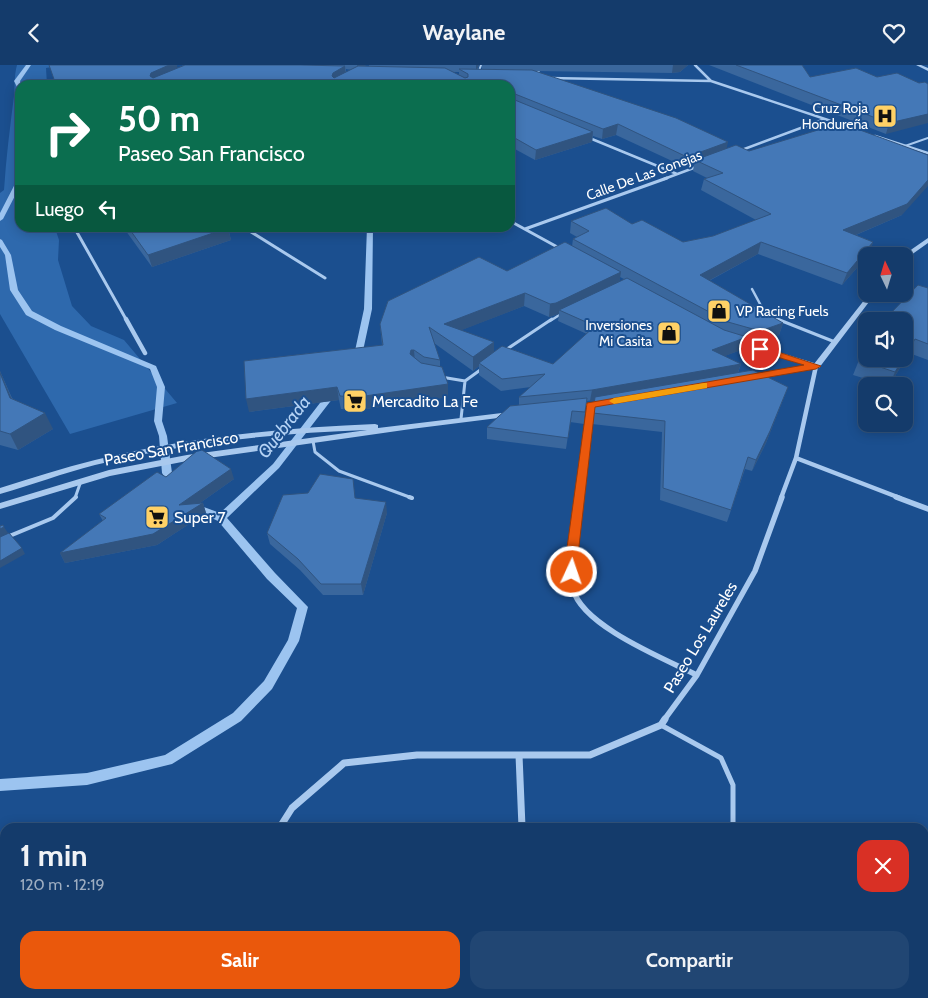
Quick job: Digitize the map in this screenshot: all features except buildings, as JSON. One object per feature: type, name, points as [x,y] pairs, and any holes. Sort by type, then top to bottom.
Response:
[{"type":"street","points":[[695,65],[711,81]]},
{"type":"street","points":[[918,65],[928,70]]},
{"type":"street","points":[[545,77],[711,81],[851,128]]},
{"type":"street","points":[[732,153],[824,119]]},
{"type":"street","points":[[869,134],[928,153]]},
{"type":"street","points":[[586,137],[677,174]]},
{"type":"street","name":"Calle De Las Conejas","points":[[525,229],[705,164]]},
{"type":"street","points":[[515,224],[570,254]]},
{"type":"street","points":[[77,232],[145,353]]},
{"type":"street","points":[[251,232],[325,278]]},
{"type":"street","points":[[913,252],[928,239]]},
{"type":"street","name":"Paseo Los Laureles","points":[[661,725],[697,675],[755,571],[796,458],[816,366],[865,303]]},
{"type":"street","points":[[732,341],[816,366]]},
{"type":"street","points":[[748,378],[816,366]]},
{"type":"street","points":[[563,408],[610,402]]},
{"type":"street","points":[[590,405],[572,555],[572,589],[591,615],[618,635],[697,675]]},
{"type":"street","name":"Paseo San Francisco","points":[[0,506],[109,473],[187,458],[461,419],[516,413]]},
{"type":"street","name":"Paseo San Francisco","points":[[0,491],[110,459],[188,444],[265,432],[312,428],[411,426]]},
{"type":"street","points":[[796,458],[928,509]]},
{"type":"street","points":[[283,823],[292,808],[344,763],[417,755],[590,755],[661,725]]},
{"type":"street","points":[[519,755],[522,823]]},
{"type":"lane","points":[[478,76],[481,65]]},
{"type":"lane","points":[[906,146],[928,138]]},
{"type":"lane","points":[[752,289],[766,315],[835,342]]},
{"type":"lane","points":[[503,352],[562,314]]},
{"type":"lane","points":[[437,376],[465,381],[488,364]]},
{"type":"lane","points":[[461,419],[465,381]]},
{"type":"lane","points":[[311,441],[315,452],[339,471],[412,498]]},
{"type":"lane","points":[[0,540],[53,518],[75,499],[81,481]]},
{"type":"lane","points":[[661,725],[722,758],[733,785],[733,823]]},
{"type":"shaded area","points":[[17,65],[64,65],[46,68],[47,80],[15,80],[15,232],[56,232],[59,240],[58,260],[72,306],[91,326],[124,340],[177,403],[70,434],[0,314],[0,193],[4,190],[15,77]]},
{"type":"waterway","points":[[18,80],[29,65]]},
{"type":"waterway","name":"Quebrada","points":[[515,88],[531,83],[541,65]]},
{"type":"waterway","points":[[0,219],[15,190]]},
{"type":"waterway","name":"Quebrada","points":[[357,360],[368,309],[370,232]]},
{"type":"waterway","points":[[0,241],[8,255],[14,290],[29,313],[58,328],[153,368],[161,387],[158,421],[163,436],[167,473],[174,485]]},
{"type":"waterway","name":"Quebrada","points":[[221,518],[276,466],[333,392]]},
{"type":"waterway","points":[[193,506],[221,518]]},
{"type":"waterway","points":[[0,785],[87,779],[168,760],[237,717],[268,685],[293,641],[303,607],[271,576],[221,518]]},
{"type":"slow traffic","points":[[614,401],[704,386]]},
{"type":"place","name":"Cruz Roja Hondureña","points":[[885,116]]},
{"type":"place","name":"VP Racing Fuels","points":[[719,311]]},
{"type":"place","name":"Inversiones Mi Casita","points":[[669,333]]},
{"type":"place","name":"Mercadito La Fe","points":[[355,401]]},
{"type":"place","name":"Super 7","points":[[157,517]]},
{"type":"route","points":[[572,572],[572,555],[590,405],[816,366],[760,349]]}]
